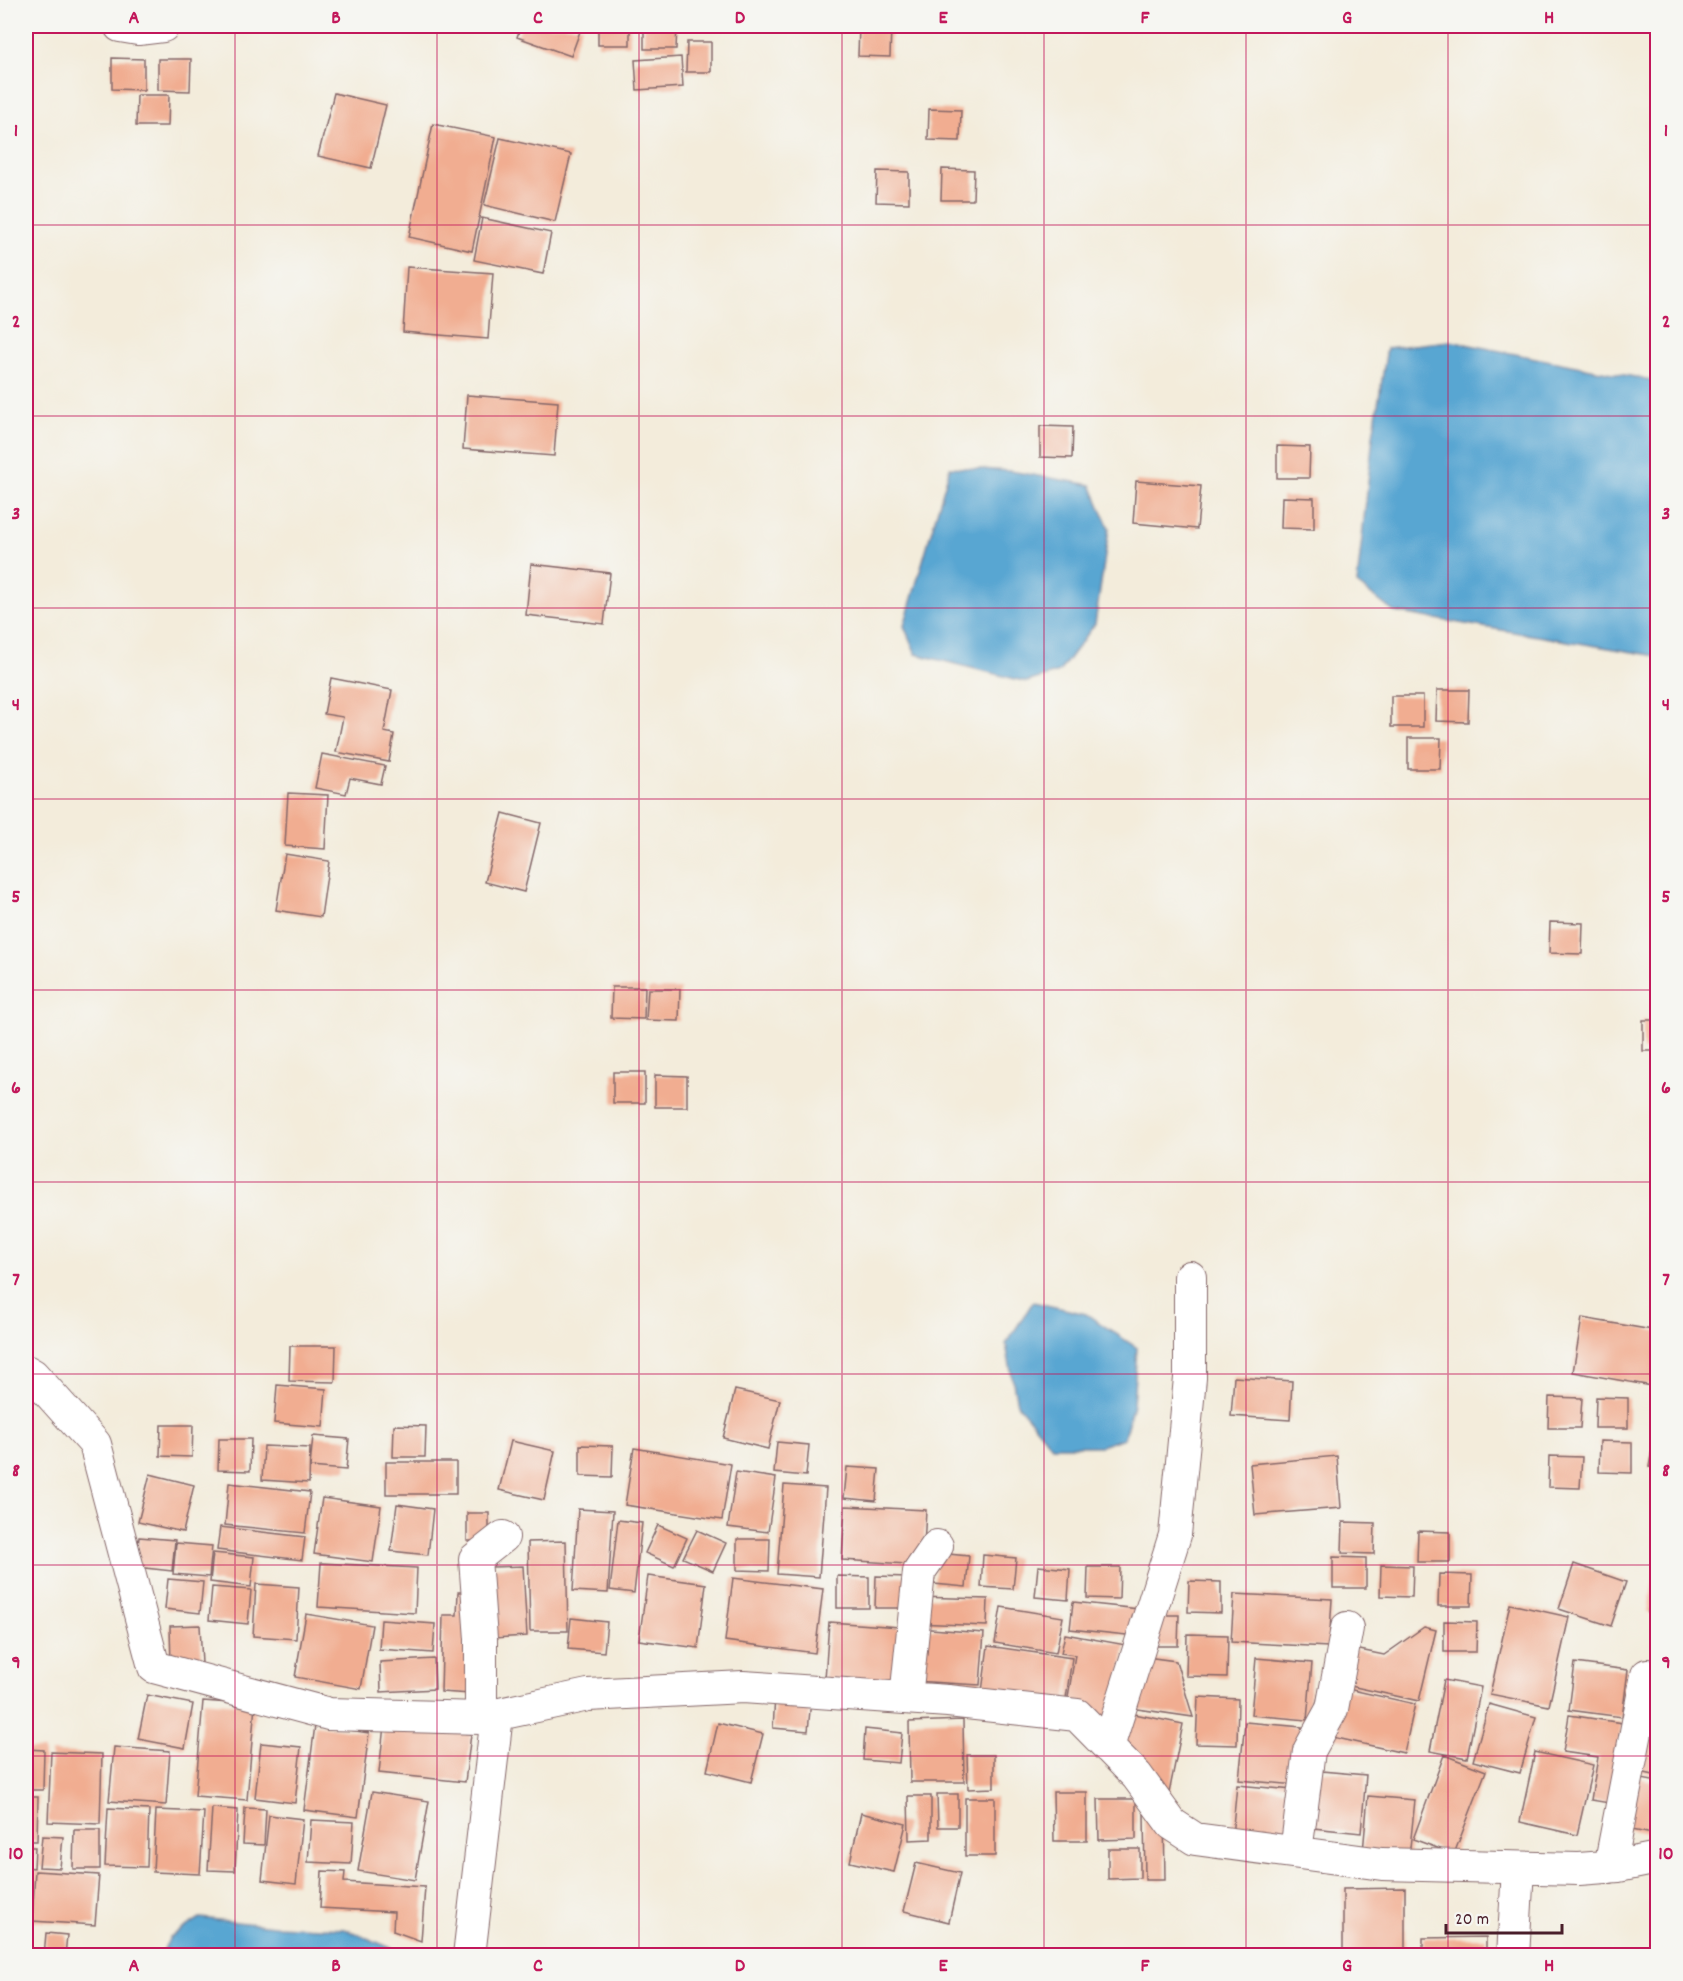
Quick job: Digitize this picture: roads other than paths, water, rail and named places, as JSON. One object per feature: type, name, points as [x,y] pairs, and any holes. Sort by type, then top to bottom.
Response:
[{"type":"street","points":[[120,26],[138,29],[163,26]]},
{"type":"street","points":[[1108,1747],[1175,1535],[1190,1377],[1190,1277]]},
{"type":"street","points":[[26,1371],[33,1375],[95,1444],[154,1668],[329,1714],[481,1719],[588,1695],[743,1687],[906,1698],[1077,1715],[1137,1776],[1172,1824],[1194,1839],[1382,1864],[1579,1869],[1610,1867],[1658,1858]]},
{"type":"street","points":[[481,1719],[481,1639],[475,1559],[503,1537]]},
{"type":"street","points":[[906,1698],[919,1572],[937,1546]]},
{"type":"street","points":[[1296,1852],[1309,1751],[1332,1709],[1347,1628]]},
{"type":"street","points":[[1610,1867],[1647,1674]]},
{"type":"street","points":[[469,1956],[496,1724],[481,1719]]},
{"type":"street","points":[[1513,1956],[1518,1868]]},
{"type":"water","points":[[1450,341],[1657,381],[1657,656],[1394,612],[1357,584],[1373,436],[1387,348]]},
{"type":"water","points":[[950,467],[1010,471],[1091,485],[1109,528],[1095,624],[1059,672],[1027,682],[916,654],[904,626]]},
{"type":"water","points":[[1033,1302],[1086,1314],[1137,1348],[1133,1404],[1124,1438],[1101,1446],[1052,1446],[1017,1404],[1006,1344]]},
{"type":"water","points":[[200,1918],[274,1926],[345,1929],[408,1955],[162,1955],[170,1937]]}]
